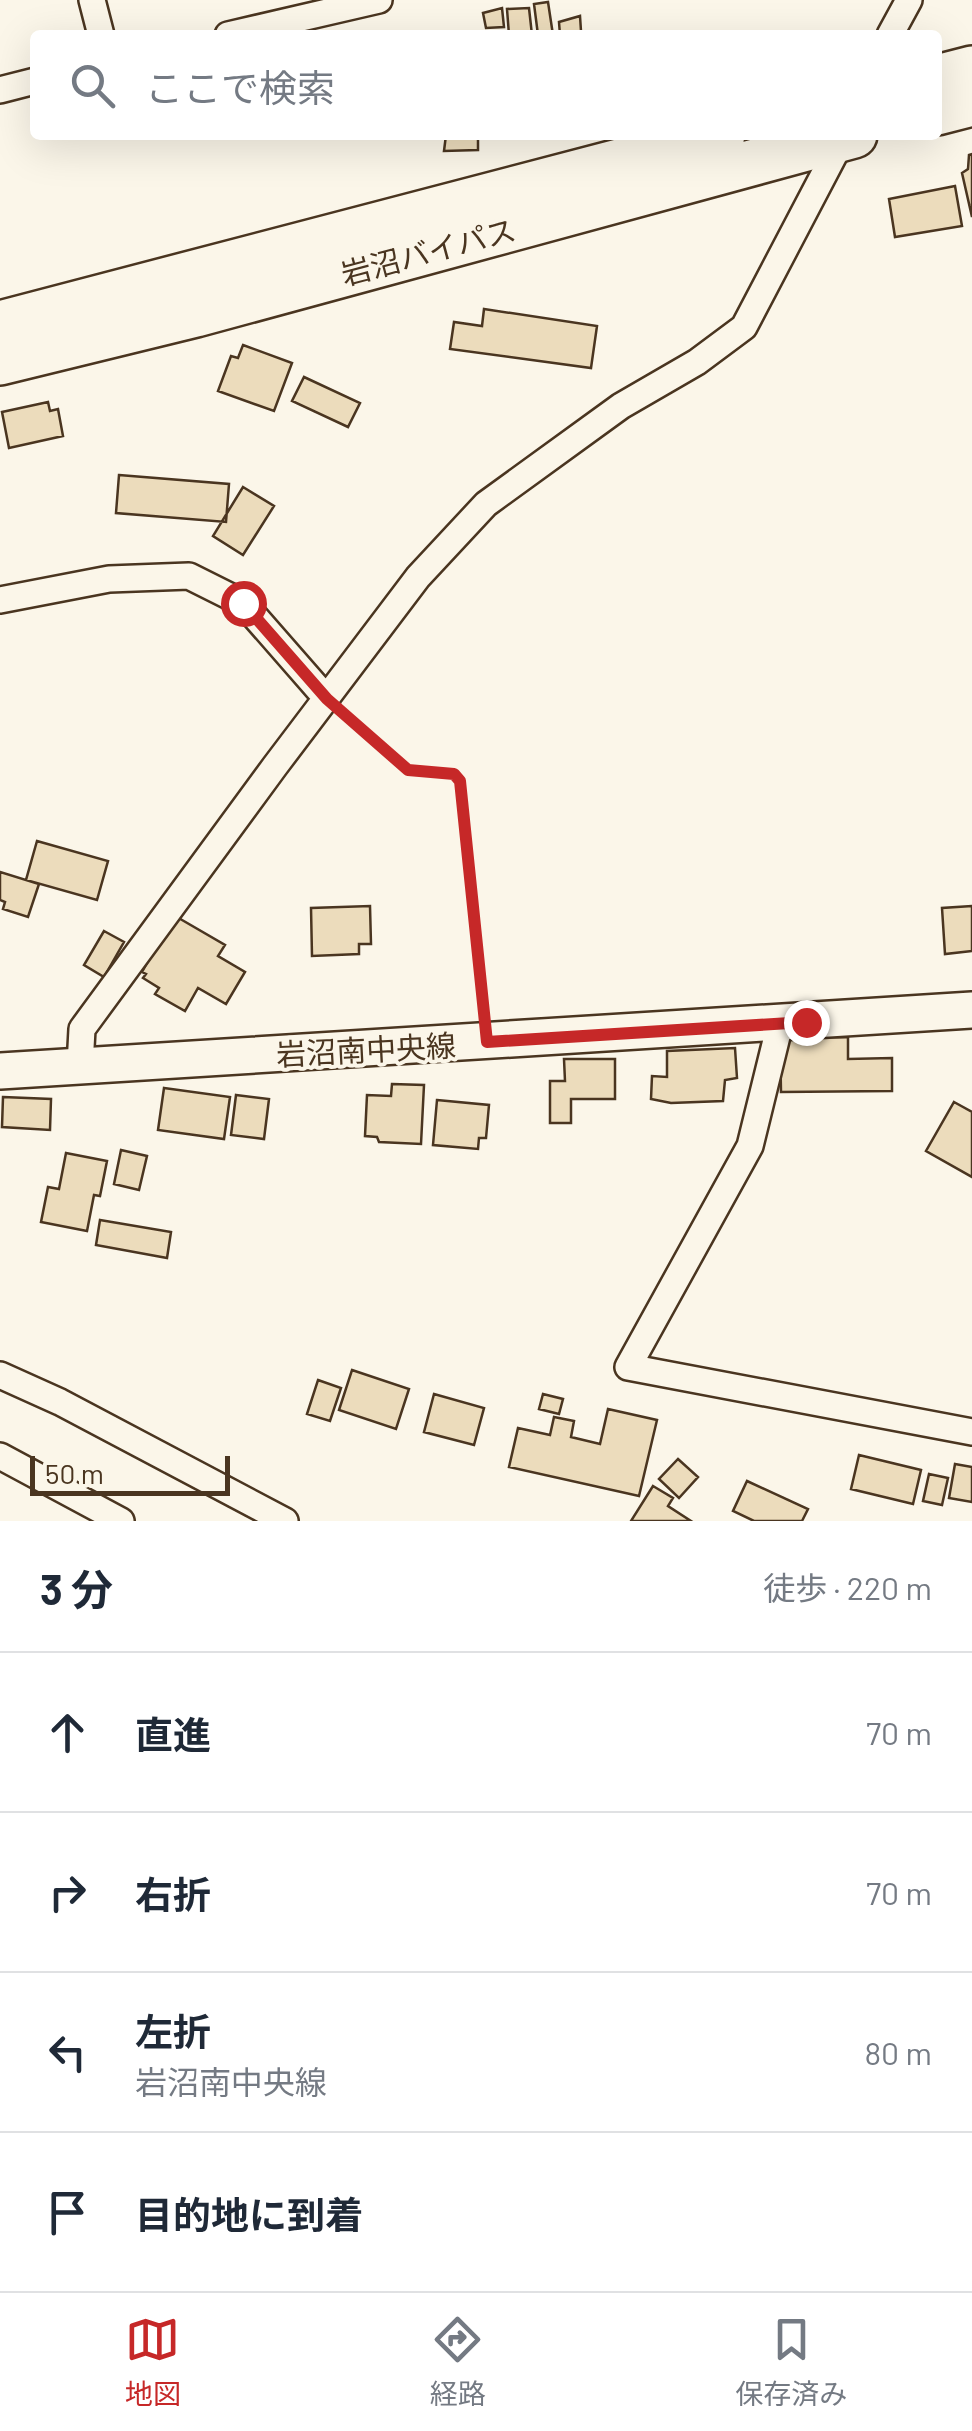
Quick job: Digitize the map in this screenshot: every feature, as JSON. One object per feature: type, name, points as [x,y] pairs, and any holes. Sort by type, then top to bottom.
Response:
[{"type":"highway","points":[[942,77],[972,68]]},
{"type":"highway","points":[[942,111],[972,103]]},
{"type":"highway","name":"岩沼バイパス","points":[[0,324],[703,140]]},
{"type":"highway","name":"岩沼バイパス","points":[[0,362],[833,140]]},
{"type":"street","points":[[92,0],[100,30]]},
{"type":"street","points":[[250,30],[379,0]]},
{"type":"street","points":[[893,30],[909,0]]},
{"type":"street","points":[[0,90],[30,82]]},
{"type":"street","points":[[80,1066],[82,1029],[418,577],[486,504],[621,406],[697,362],[744,327],[846,140]]},
{"type":"street","points":[[0,600],[109,579],[189,576],[243,603],[327,699]]},
{"type":"street","name":"岩沼南中央線","points":[[0,1071],[972,1010]]},
{"type":"street","points":[[780,1024],[750,1146],[628,1366],[972,1432]]},
{"type":"street","points":[[0,1375],[60,1402],[285,1521]]},
{"type":"street","points":[[0,1456],[122,1521]]},
{"type":"path","points":[[327,699],[408,770],[454,774],[460,781],[487,1042]]},
{"type":"building","points":[[548,2],[552,30],[537,30],[534,4]]},
{"type":"building","points":[[502,8],[504,27],[486,28],[483,13]]},
{"type":"building","points":[[529,8],[531,30],[509,30],[507,9]]},
{"type":"building","points":[[580,16],[581,30],[560,30],[559,22]]},
{"type":"building","points":[[445,140],[478,140],[478,150],[444,151]]},
{"type":"building","points":[[972,154],[972,217],[962,173],[968,169]]},
{"type":"building","points":[[955,186],[962,226],[895,237],[889,199]]},
{"type":"building","points":[[484,309],[597,326],[591,368],[450,349],[454,322],[482,326]]},
{"type":"building","points":[[243,345],[292,363],[274,411],[218,391],[231,356],[238,358]]},
{"type":"building","points":[[304,377],[360,403],[348,427],[292,401]]},
{"type":"building","points":[[48,402],[50,411],[58,409],[63,436],[9,448],[2,412]]},
{"type":"building","points":[[119,475],[229,484],[226,522],[116,513]]},
{"type":"building","points":[[243,487],[274,506],[243,555],[213,536]]},
{"type":"building","points":[[37,841],[108,861],[97,900],[26,880]]},
{"type":"building","points":[[0,872],[39,884],[28,917],[3,909]]},
{"type":"building","points":[[370,906],[371,944],[359,944],[359,954],[312,956],[311,908]]},
{"type":"building","points":[[972,906],[972,951],[945,954],[942,908]]},
{"type":"building","points":[[170,913],[225,945],[218,956],[245,972],[226,1004],[198,988],[185,1011],[155,994],[159,988],[143,978],[148,961],[144,958]]},
{"type":"building","points":[[104,931],[124,942],[104,977],[84,965]]},
{"type":"building","points":[[848,1037],[848,1059],[892,1058],[892,1091],[781,1092],[780,1038]]},
{"type":"building","points":[[735,1048],[737,1078],[725,1080],[723,1101],[671,1103],[651,1099],[652,1076],[667,1077],[667,1051]]},
{"type":"building","points":[[564,1059],[615,1059],[615,1099],[571,1099],[571,1123],[550,1123],[550,1081],[565,1081]]},
{"type":"building","points":[[392,1084],[424,1085],[421,1144],[379,1142],[377,1137],[365,1136],[367,1095],[391,1096]]},
{"type":"building","points":[[164,1088],[230,1097],[224,1139],[158,1130]]},
{"type":"building","points":[[236,1095],[269,1099],[264,1139],[231,1135]]},
{"type":"building","points":[[3,1097],[51,1099],[50,1130],[2,1127]]},
{"type":"building","points":[[437,1100],[489,1105],[486,1138],[479,1138],[478,1149],[433,1145]]},
{"type":"building","points":[[954,1102],[972,1112],[972,1177],[926,1151]]},
{"type":"building","points":[[121,1150],[147,1156],[139,1190],[114,1184]]},
{"type":"building","points":[[66,1153],[107,1161],[100,1196],[94,1195],[87,1231],[41,1222],[48,1187],[59,1189]]},
{"type":"building","points":[[100,1220],[171,1232],[167,1258],[96,1245]]},
{"type":"building","points":[[352,1370],[409,1389],[396,1429],[339,1410]]},
{"type":"building","points":[[318,1380],[341,1388],[330,1421],[307,1414]]},
{"type":"building","points":[[434,1394],[484,1408],[474,1445],[424,1432]]},
{"type":"building","points":[[543,1394],[563,1399],[559,1414],[539,1409]]},
{"type":"building","points":[[608,1409],[657,1420],[639,1496],[509,1467],[518,1428],[550,1435],[554,1417],[574,1421],[571,1437],[600,1444]]},
{"type":"building","points":[[859,1455],[921,1470],[913,1504],[851,1489]]},
{"type":"building","points":[[678,1459],[698,1477],[679,1498],[659,1479]]},
{"type":"building","points":[[955,1464],[972,1467],[972,1502],[949,1498]]},
{"type":"building","points":[[929,1474],[948,1478],[942,1505],[923,1501]]},
{"type":"building","points":[[747,1481],[808,1509],[802,1521],[754,1521],[733,1511]]},
{"type":"building","points":[[653,1486],[673,1498],[668,1506],[691,1521],[631,1521]]},
{"type":"route","points":[[243,603],[327,699],[408,770],[454,774],[460,781],[487,1042],[806,1022]]}]
